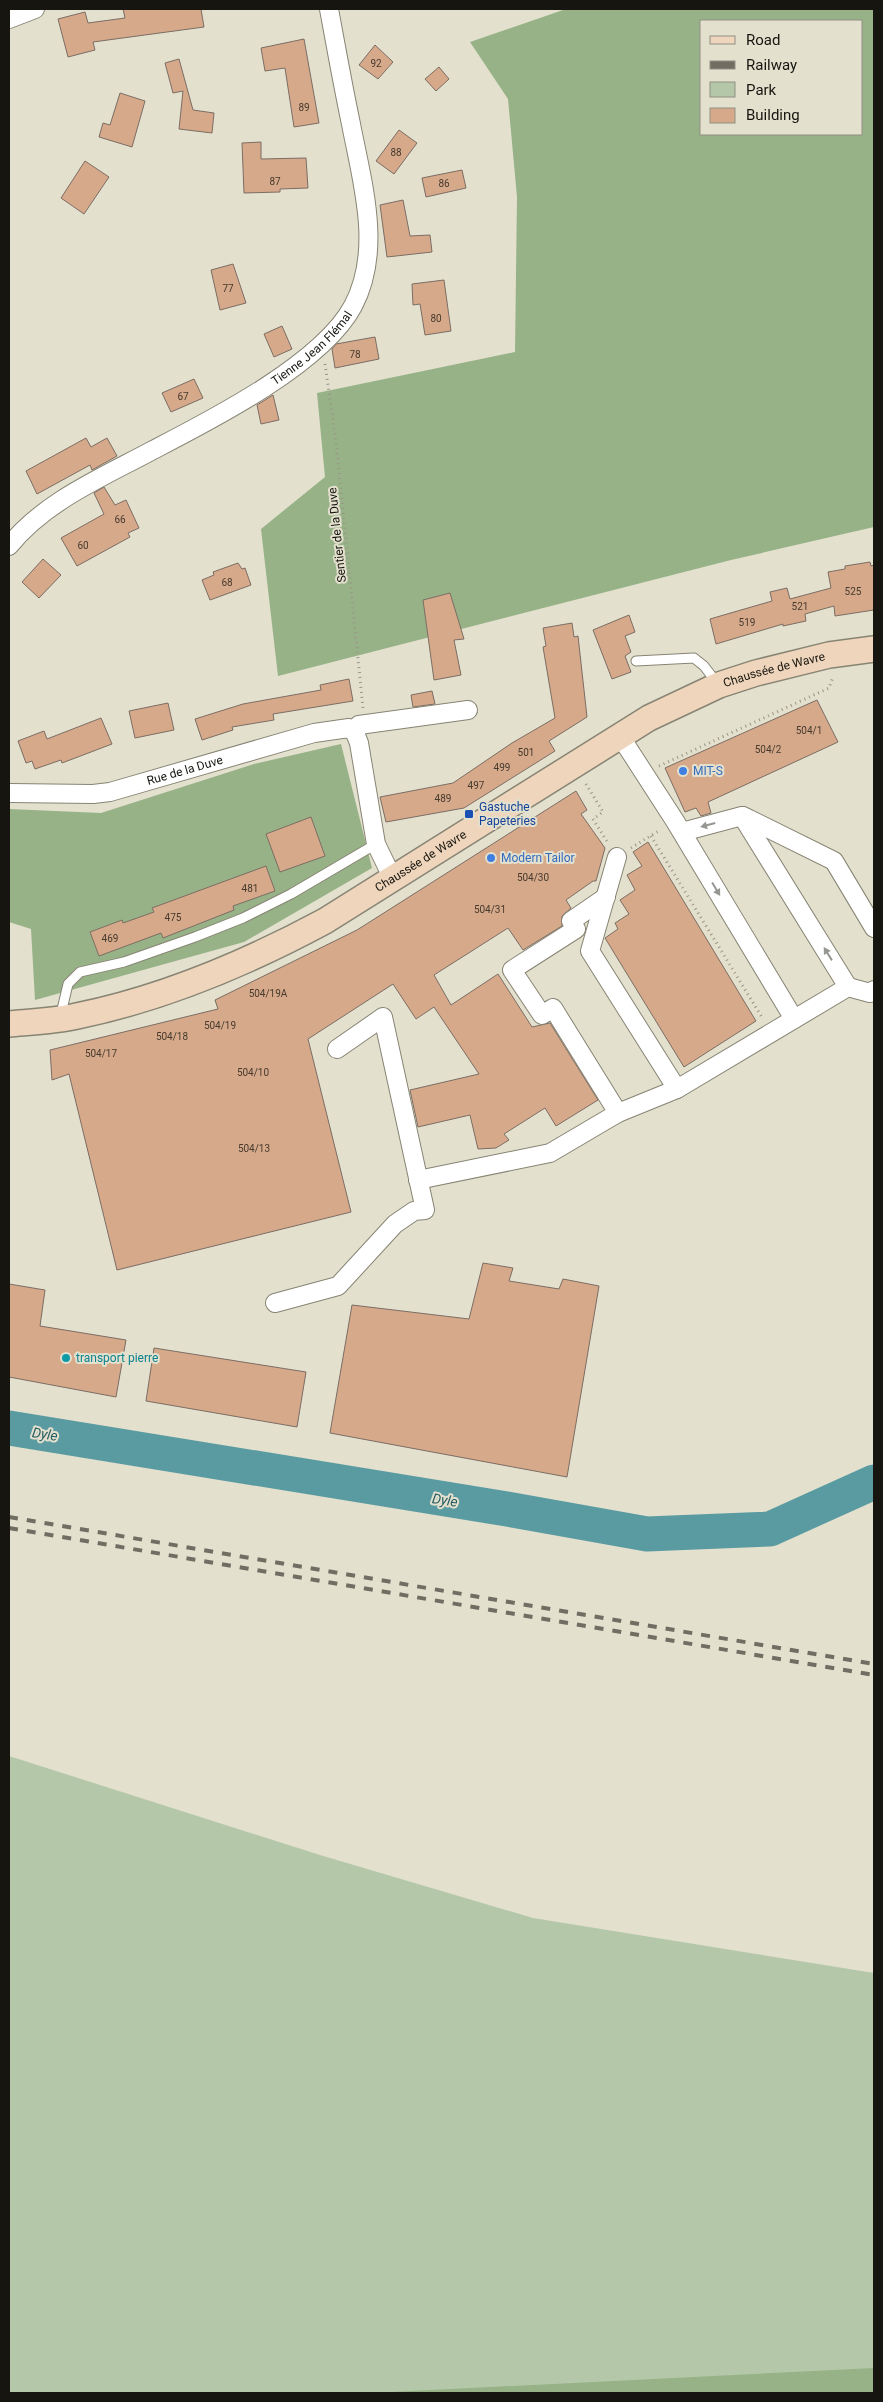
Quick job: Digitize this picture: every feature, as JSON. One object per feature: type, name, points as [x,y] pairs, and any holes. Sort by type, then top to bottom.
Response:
[{"type":"main road","name":"Chaussée de Wavre","points":[[9,1024],[60,1019],[145,998],[206,978],[272,949],[325,921],[574,763],[649,718],[719,685],[756,673],[842,653],[874,649]]},
{"type":"street","points":[[9,20],[36,9]]},
{"type":"street","name":"Tienne Jean Flémal","points":[[9,546],[37,518],[76,492],[249,397],[281,376],[322,343],[343,321],[359,294],[365,269],[368,238],[363,189],[329,9]]},
{"type":"street","name":"Rue de la Duve","points":[[9,793],[93,794],[110,792],[314,734],[349,728],[357,729],[468,710]]},
{"type":"street","points":[[357,729],[376,844],[392,879]]},
{"type":"street","points":[[620,736],[679,826],[794,1019]]},
{"type":"street","points":[[679,826],[742,816],[834,861],[874,928]]},
{"type":"street","points":[[742,816],[848,987],[870,993],[874,990]]},
{"type":"street","points":[[617,858],[590,951],[677,1089]]},
{"type":"street","points":[[606,897],[571,921],[576,929],[512,970],[542,1015],[553,1008],[618,1113]]},
{"type":"street","points":[[418,1180],[550,1153],[618,1113],[677,1089],[848,987]]},
{"type":"street","points":[[275,1303],[338,1286],[395,1224],[414,1211],[425,1210],[383,1017],[338,1049]]},
{"type":"lane","points":[[636,660],[694,658],[704,666],[719,685]]},
{"type":"lane","points":[[60,1019],[68,984],[80,972],[124,962],[242,918],[291,894],[376,844]]},
{"type":"path","name":"Sentier de la Duve","points":[[322,343],[336,441],[364,711],[357,729]]},
{"type":"path","points":[[645,772],[829,688],[842,653]]},
{"type":"path","points":[[574,763],[603,812],[593,819],[617,858],[651,836],[679,826]]},
{"type":"path","points":[[651,836],[771,1033]]},
{"type":"green space","points":[[566,9],[874,9],[874,527],[731,560],[278,676],[261,529],[325,477],[317,393],[515,352],[517,197],[508,99],[470,42]]},
{"type":"green space","points":[[341,744],[372,868],[244,942],[35,1000],[31,929],[9,922],[9,809],[101,813],[254,764]]},
{"type":"green space","points":[[9,1756],[320,1855],[533,1918],[874,1973],[874,2371],[405,2393],[9,2393]]},
{"type":"green space","points":[[874,2368],[874,2393],[370,2393]]},
{"type":"building","points":[[123,9],[201,9],[204,27],[93,42],[95,50],[68,57],[58,19],[85,12],[88,23],[125,18]]},
{"type":"building","points":[[304,39],[319,123],[294,127],[285,68],[265,71],[261,48]]},
{"type":"building","points":[[375,45],[393,62],[378,79],[359,65]]},
{"type":"building","points":[[179,59],[193,110],[214,113],[212,133],[179,129],[183,91],[173,93],[165,63]]},
{"type":"building","points":[[439,67],[449,79],[436,91],[425,79]]},
{"type":"building","points":[[120,93],[145,101],[132,147],[99,137],[103,123],[110,125]]},
{"type":"building","points":[[399,130],[417,143],[394,174],[376,161]]},
{"type":"building","points":[[261,142],[261,159],[306,158],[308,188],[280,189],[280,192],[244,193],[242,143]]},
{"type":"building","points":[[85,161],[109,177],[84,214],[61,198]]},
{"type":"building","points":[[462,170],[466,188],[426,197],[422,178]]},
{"type":"building","points":[[403,200],[410,236],[430,235],[432,252],[387,257],[380,205]]},
{"type":"building","points":[[233,264],[246,303],[220,310],[211,270]]},
{"type":"building","points":[[444,280],[451,331],[425,335],[420,304],[413,305],[412,284]]},
{"type":"building","points":[[282,326],[292,349],[274,357],[264,334]]},
{"type":"building","points":[[375,337],[379,359],[335,368],[332,349],[336,344]]},
{"type":"building","points":[[194,379],[203,398],[171,412],[162,393]]},
{"type":"building","points":[[273,395],[279,420],[261,424],[257,405]]},
{"type":"building","points":[[86,438],[91,447],[107,438],[117,456],[92,470],[90,465],[37,494],[26,471]]},
{"type":"building","points":[[104,487],[115,505],[126,500],[139,528],[128,533],[130,537],[77,566],[61,538],[104,514],[94,493]]},
{"type":"building","points":[[43,559],[61,575],[39,598],[22,582]]},
{"type":"building","points":[[870,562],[871,566],[874,565],[874,610],[835,616],[834,606],[805,614],[806,621],[783,626],[783,624],[716,644],[710,619],[772,601],[770,592],[787,588],[790,599],[831,588],[828,572],[845,569],[845,566]]},
{"type":"building","points":[[238,563],[242,569],[245,568],[251,585],[210,600],[202,580],[214,575],[213,572]]},
{"type":"building","points":[[450,593],[464,639],[454,640],[461,675],[434,680],[423,600]]},
{"type":"building","points":[[629,615],[635,632],[625,636],[631,652],[625,656],[631,672],[612,679],[593,630]]},
{"type":"building","points":[[572,623],[574,637],[578,636],[587,717],[549,741],[555,751],[464,808],[386,822],[380,797],[453,783],[512,743],[555,718],[543,647],[546,646],[543,628]]},
{"type":"building","points":[[349,679],[353,701],[273,714],[274,720],[232,727],[233,730],[202,740],[195,719],[243,704],[321,690],[320,685]]},
{"type":"building","points":[[432,691],[435,704],[413,707],[411,695]]},
{"type":"building","points":[[817,700],[838,742],[708,802],[711,813],[701,816],[696,808],[685,812],[665,768]]},
{"type":"building","points":[[168,703],[174,730],[135,738],[129,711]]},
{"type":"building","points":[[101,718],[112,744],[62,763],[61,760],[35,769],[32,761],[26,763],[18,741],[44,731],[47,739]]},
{"type":"building","points":[[576,791],[587,810],[581,814],[605,848],[596,881],[593,881],[566,900],[571,908],[562,916],[562,926],[523,950],[508,928],[434,975],[451,1005],[498,974],[532,1027],[550,1023],[598,1100],[556,1126],[545,1108],[504,1134],[509,1140],[496,1148],[478,1149],[470,1115],[418,1127],[410,1090],[479,1074],[434,1007],[416,1019],[393,984],[308,1039],[351,1212],[117,1270],[69,1074],[52,1080],[50,1050],[218,1009],[215,1000],[357,930]]},
{"type":"building","points":[[311,817],[325,856],[280,872],[266,834]]},
{"type":"building","points":[[648,842],[756,1021],[684,1067],[605,938],[618,929],[615,923],[629,914],[620,900],[635,890],[627,875],[642,866],[633,852]]},
{"type":"building","points":[[266,866],[275,891],[233,906],[234,910],[163,938],[161,933],[99,956],[90,932],[122,920],[123,923],[154,912],[152,908]]},
{"type":"building","points":[[483,1263],[513,1268],[509,1281],[559,1289],[563,1279],[599,1286],[567,1477],[330,1433],[352,1305],[469,1319]]},
{"type":"building","name":"transport pierre","points":[[9,1284],[45,1290],[40,1326],[126,1340],[116,1397],[9,1377]]},
{"type":"building","points":[[154,1348],[306,1372],[297,1427],[146,1401]]},
{"type":"waterway","name":"Dyle","points":[[9,1428],[507,1509],[647,1534],[770,1529],[874,1482]]},
{"type":"railway","points":[[9,1517],[874,1664]]},
{"type":"railway","points":[[9,1528],[874,1675]]},
{"type":"place","name":"MIT-S","points":[[683,771]]},
{"type":"place","name":"Gastuche Papeteries","points":[[469,814]]},
{"type":"place","name":"Modern Tailor","points":[[491,858]]},
{"type":"place","name":"transport pierre","points":[[66,1358]]}]
